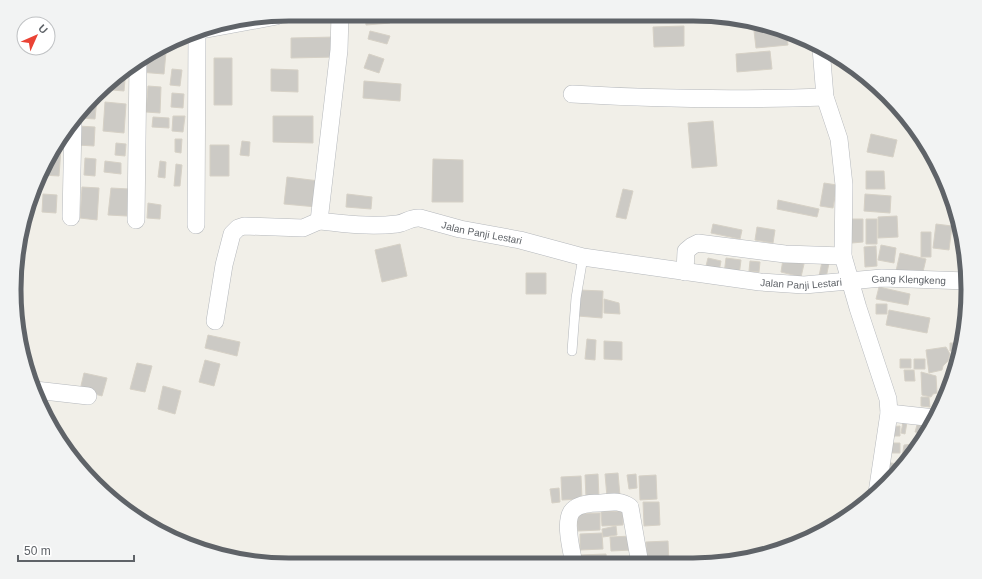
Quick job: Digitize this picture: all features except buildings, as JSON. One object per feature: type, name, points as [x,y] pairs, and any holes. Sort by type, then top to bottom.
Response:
[{"type":"street","points":[[215,321],[224,266],[232,234],[238,228],[244,226],[303,228],[319,221],[338,50],[340,21]]},
{"type":"street","points":[[196,225],[197,37]]},
{"type":"street","points":[[821,54],[825,97],[838,139],[844,185],[843,256],[858,308],[884,384],[889,413],[879,482]]},
{"type":"street","points":[[136,220],[138,67]]},
{"type":"street","points":[[572,94],[670,99],[752,100],[825,97]]},
{"type":"street","points":[[71,217],[73,130]]},
{"type":"street","name":"Jalan Panji Lestari","points":[[319,221],[362,226],[397,224],[413,217],[520,240],[583,257],[685,272],[786,284],[822,284],[850,280]]},
{"type":"street","points":[[685,272],[686,251],[698,243],[785,254],[843,256]]},
{"type":"street","name":"Gang Klengkeng","points":[[850,280],[913,278],[961,282]]},
{"type":"street","points":[[40,391],[88,396]]},
{"type":"street","points":[[889,413],[928,417]]},
{"type":"street","points":[[573,558],[569,534],[569,518],[572,511],[577,507],[611,501],[626,504],[630,507],[639,558]]},
{"type":"lane","points":[[572,351],[576,298],[583,257]]}]
